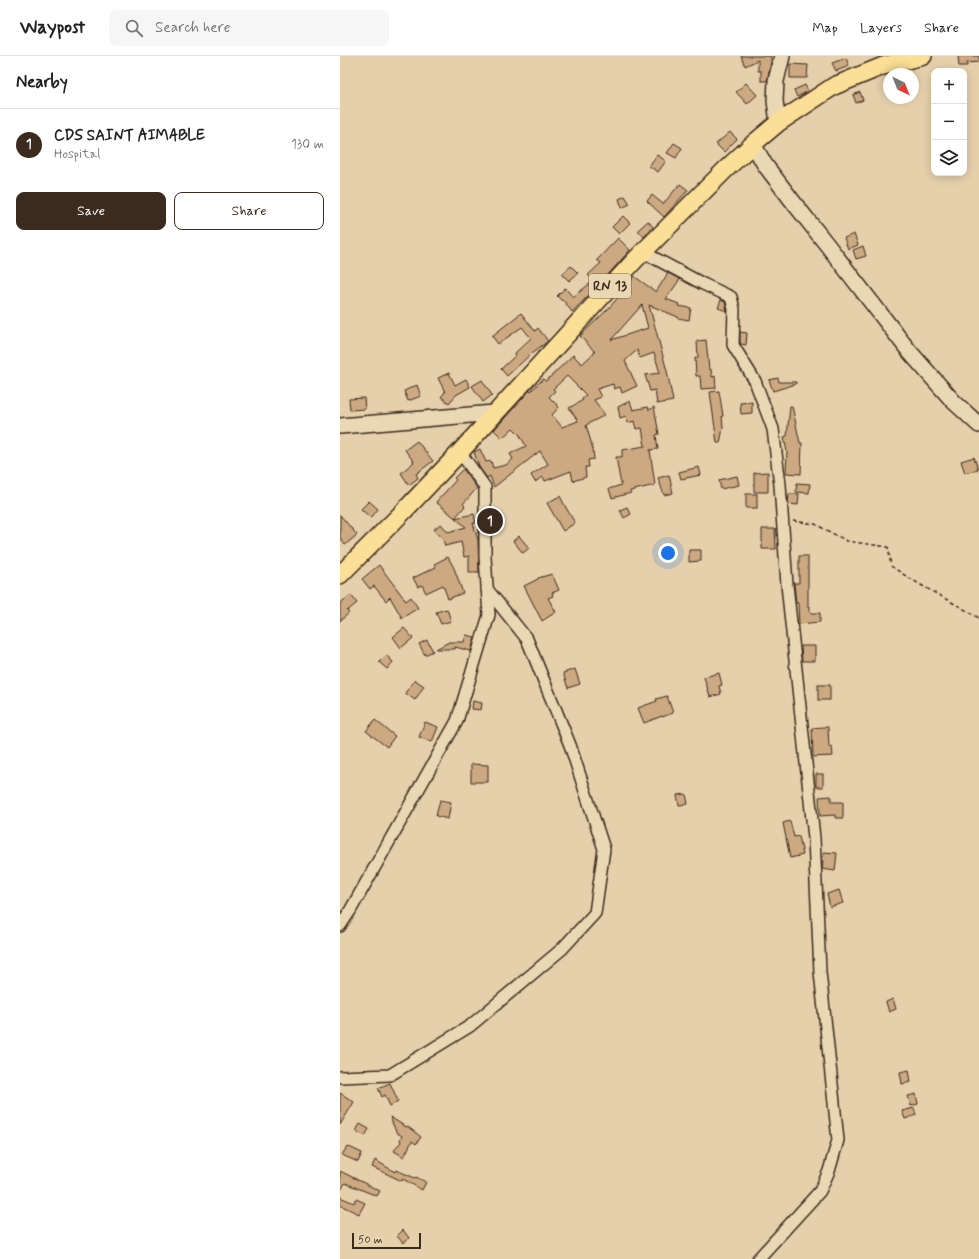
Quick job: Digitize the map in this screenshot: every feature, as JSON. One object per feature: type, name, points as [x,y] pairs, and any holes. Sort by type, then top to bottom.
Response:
[{"type":"main road","name":"RN 13","points":[[340,575],[460,452],[494,413],[643,252],[726,168],[778,123],[834,86],[883,66],[923,56]]},
{"type":"street","points":[[778,123],[774,101],[776,81],[782,56]]},
{"type":"street","points":[[753,144],[765,165],[909,352],[953,401],[979,425]]},
{"type":"street","points":[[643,252],[702,284],[731,297],[734,309],[733,345],[755,381],[773,429],[780,485],[787,585],[814,838],[820,972],[838,1140],[829,1171],[820,1191],[758,1259]]},
{"type":"street","points":[[340,426],[494,413]]},
{"type":"street","points":[[340,926],[350,911],[457,721],[489,615],[485,557],[485,487],[460,452]]},
{"type":"street","points":[[340,1077],[390,1075],[470,1026],[562,949],[595,913],[604,849],[570,745],[527,639],[487,589]]},
{"type":"path","points":[[782,520],[816,524],[847,541],[888,547],[891,566],[913,581],[979,618]]},
{"type":"building","points":[[741,56],[771,56],[767,81],[761,81],[761,71],[758,71],[758,60],[745,66]]},
{"type":"building","points":[[958,56],[979,56],[979,62],[967,63],[967,66],[959,66]]},
{"type":"building","points":[[846,58],[849,66],[836,71],[832,63]]},
{"type":"building","points":[[790,64],[808,65],[807,78],[790,78]]},
{"type":"building","points":[[746,83],[757,95],[747,104],[736,92]]},
{"type":"building","points":[[805,85],[808,91],[797,97],[794,90]]},
{"type":"building","points":[[860,92],[863,100],[856,103],[853,95]]},
{"type":"building","points":[[730,132],[737,139],[724,152],[716,144]]},
{"type":"building","points":[[674,143],[682,148],[676,158],[667,153]]},
{"type":"building","points":[[657,155],[666,161],[658,172],[649,166]]},
{"type":"building","points":[[680,184],[688,190],[664,217],[647,201],[652,195],[663,204]]},
{"type":"building","points":[[625,196],[630,204],[622,208],[619,199]]},
{"type":"building","points":[[623,216],[630,223],[619,234],[612,227]]},
{"type":"building","points":[[648,221],[653,227],[644,237],[638,230]]},
{"type":"building","points":[[854,234],[858,245],[848,249],[844,238]]},
{"type":"building","points":[[618,238],[630,250],[598,286],[588,275],[601,263],[597,260]]},
{"type":"building","points":[[863,246],[866,256],[856,259],[853,250]]},
{"type":"building","points":[[571,266],[578,273],[569,281],[562,274]]},
{"type":"building","points":[[668,273],[680,279],[666,299],[679,304],[678,306],[691,308],[689,320],[678,318],[649,305],[667,371],[673,401],[657,404],[655,390],[650,391],[645,375],[660,373],[654,353],[640,358],[637,350],[625,361],[637,386],[622,393],[620,387],[614,389],[613,384],[597,389],[601,397],[594,400],[605,415],[586,425],[593,449],[594,459],[588,460],[589,467],[585,467],[586,477],[573,481],[571,471],[545,481],[543,477],[535,482],[531,475],[548,464],[540,451],[494,487],[490,476],[487,478],[479,467],[474,452],[480,449],[486,462],[491,461],[493,468],[506,465],[513,459],[510,454],[526,446],[519,434],[513,428],[502,438],[494,430],[530,390],[531,391],[543,379],[546,381],[573,355],[582,364],[595,352],[580,336],[608,309],[628,286],[634,276],[656,292]],"holes":[[[642,305],[648,328],[611,340]],[[567,376],[586,395],[582,398],[583,400],[569,408],[578,421],[562,427],[552,415],[559,407],[549,397],[555,391],[553,389]]]},
{"type":"building","points":[[592,282],[596,288],[572,312],[563,300],[562,301],[557,296],[565,288],[573,297]]},
{"type":"building","points":[[721,300],[725,302],[727,311],[718,308]]},
{"type":"building","points":[[521,313],[535,331],[538,328],[548,341],[532,353],[507,376],[501,369],[531,338],[522,327],[498,344],[492,336]]},
{"type":"building","points":[[740,332],[747,333],[746,345],[740,343]]},
{"type":"building","points":[[706,340],[709,369],[711,369],[712,377],[715,376],[716,388],[701,389],[700,376],[696,376],[695,358],[698,358],[697,341]]},
{"type":"building","points":[[449,373],[455,385],[466,379],[470,387],[456,395],[449,403],[441,397],[445,392],[438,378]]},
{"type":"building","points":[[778,378],[779,382],[796,382],[796,384],[773,391],[769,380]]},
{"type":"building","points":[[482,380],[492,395],[483,402],[472,386]]},
{"type":"building","points":[[417,385],[421,396],[408,401],[404,391]]},
{"type":"building","points":[[719,391],[723,416],[723,428],[720,443],[717,443],[710,392]]},
{"type":"building","points":[[364,398],[365,409],[350,410],[349,399]]},
{"type":"building","points":[[630,401],[633,410],[648,407],[649,410],[654,407],[659,434],[656,435],[658,449],[650,450],[655,485],[630,491],[631,493],[612,498],[609,489],[621,485],[616,457],[622,457],[622,450],[645,446],[642,428],[636,429],[634,421],[628,423],[626,416],[620,418],[618,407]]},
{"type":"building","points":[[752,402],[752,413],[741,414],[740,403]]},
{"type":"building","points":[[790,406],[792,406],[800,443],[802,443],[801,474],[786,473],[787,452],[784,437],[787,436]]},
{"type":"building","points":[[417,441],[433,461],[416,474],[418,478],[409,485],[401,473],[414,462],[405,450]]},
{"type":"building","points":[[974,457],[978,469],[965,473],[961,461]]},
{"type":"building","points":[[699,467],[701,475],[681,479],[679,472]]},
{"type":"building","points":[[463,469],[477,488],[463,504],[465,506],[455,518],[436,502],[456,480],[454,478]]},
{"type":"building","points":[[768,472],[768,492],[754,492],[754,473]]},
{"type":"building","points":[[669,475],[673,493],[664,495],[658,478]]},
{"type":"building","points":[[737,476],[739,485],[721,489],[719,480]]},
{"type":"building","points":[[797,483],[810,484],[809,493],[796,492]]},
{"type":"building","points":[[746,494],[757,494],[757,508],[746,508]]},
{"type":"building","points":[[789,494],[799,494],[798,505],[788,504]]},
{"type":"building","points":[[560,496],[575,523],[563,531],[547,503]]},
{"type":"building","points":[[369,501],[378,509],[371,518],[361,509]]},
{"type":"building","points":[[627,507],[631,514],[624,518],[620,510]]},
{"type":"building","points":[[474,514],[476,523],[473,523],[478,540],[479,572],[469,572],[469,556],[464,557],[461,542],[445,546],[443,539],[434,529],[441,524],[448,532],[466,527],[455,518]]},
{"type":"building","points":[[340,515],[357,535],[345,545],[340,538]]},
{"type":"building","points":[[762,529],[775,529],[776,549],[762,549]]},
{"type":"building","points":[[519,536],[529,548],[523,553],[513,541]]},
{"type":"building","points":[[689,550],[701,550],[701,561],[689,562]]},
{"type":"building","points":[[799,556],[808,556],[808,607],[810,607],[810,613],[820,613],[820,622],[799,624],[798,603],[796,603],[794,583],[799,583]]},
{"type":"building","points":[[448,557],[454,568],[463,593],[448,599],[443,585],[426,593],[422,585],[418,587],[413,578],[436,567],[434,564]]},
{"type":"building","points":[[379,565],[406,601],[411,597],[418,608],[402,618],[390,597],[386,601],[374,586],[370,589],[362,579]]},
{"type":"building","points":[[552,574],[559,590],[552,593],[553,596],[548,598],[556,612],[542,621],[524,586],[538,578]]},
{"type":"building","points":[[351,595],[357,603],[347,611],[349,613],[340,621],[340,603]]},
{"type":"building","points":[[447,609],[451,621],[441,624],[436,612]]},
{"type":"building","points":[[404,628],[413,638],[401,648],[393,637]]},
{"type":"building","points":[[466,635],[475,637],[471,651],[455,647],[455,649],[436,649],[449,642],[464,642]]},
{"type":"building","points":[[427,640],[433,651],[425,655],[419,644]]},
{"type":"building","points":[[801,646],[815,646],[815,661],[802,661]]},
{"type":"building","points":[[386,655],[393,662],[387,669],[379,662]]},
{"type":"building","points":[[575,669],[580,684],[568,688],[563,673]]},
{"type":"building","points":[[719,673],[722,685],[719,686],[721,694],[710,697],[704,677]]},
{"type":"building","points":[[415,680],[424,686],[415,700],[405,693]]},
{"type":"building","points":[[818,685],[830,685],[830,700],[818,700]]},
{"type":"building","points":[[667,696],[673,713],[644,723],[638,708],[657,701],[656,699]]},
{"type":"building","points":[[473,701],[482,703],[481,710],[472,709]]},
{"type":"building","points":[[375,720],[395,736],[387,747],[366,731]]},
{"type":"building","points":[[425,722],[438,727],[432,742],[419,737]]},
{"type":"building","points":[[828,727],[829,747],[832,746],[833,756],[813,757],[812,728]]},
{"type":"building","points":[[471,764],[488,765],[488,782],[471,782]]},
{"type":"building","points":[[816,774],[823,774],[823,787],[816,787]]},
{"type":"building","points":[[686,794],[688,804],[679,805],[677,795]]},
{"type":"building","points":[[831,796],[831,802],[843,802],[843,818],[835,818],[835,815],[820,816],[819,797]]},
{"type":"building","points":[[440,800],[451,802],[448,819],[436,816]]},
{"type":"building","points":[[790,821],[794,837],[799,836],[803,855],[790,858],[783,823]]},
{"type":"building","points":[[824,852],[837,853],[835,871],[822,869]]},
{"type":"building","points":[[839,890],[843,903],[830,907],[827,894]]},
{"type":"building","points":[[893,999],[896,1009],[889,1012],[886,1002]]},
{"type":"building","points":[[909,1070],[911,1082],[902,1084],[900,1072]]},
{"type":"building","points":[[390,1083],[398,1101],[390,1106],[385,1095],[382,1097],[378,1088]]},
{"type":"building","points":[[340,1093],[354,1102],[340,1125]]},
{"type":"building","points":[[916,1094],[918,1104],[911,1106],[908,1096]]},
{"type":"building","points":[[914,1108],[916,1115],[905,1119],[902,1111]]},
{"type":"building","points":[[390,1117],[406,1127],[407,1126],[421,1137],[416,1144],[412,1141],[404,1157],[394,1151],[401,1142],[400,1140],[402,1136],[396,1132]]},
{"type":"building","points":[[360,1124],[369,1129],[365,1136],[356,1131]]},
{"type":"building","points":[[347,1147],[362,1153],[358,1162],[342,1155]]},
{"type":"building","points":[[375,1160],[395,1172],[396,1170],[426,1182],[422,1190],[403,1179],[402,1181],[372,1167]]},
{"type":"building","points":[[340,1171],[380,1191],[377,1196],[345,1183],[340,1192]]},
{"type":"building","points":[[340,1197],[354,1203],[356,1199],[365,1203],[359,1214],[340,1205]]},
{"type":"building","points":[[403,1230],[409,1238],[403,1243],[397,1236]]},
{"type":"place","name":"CDS SAINT AIMABLE","points":[[490,521]]}]
